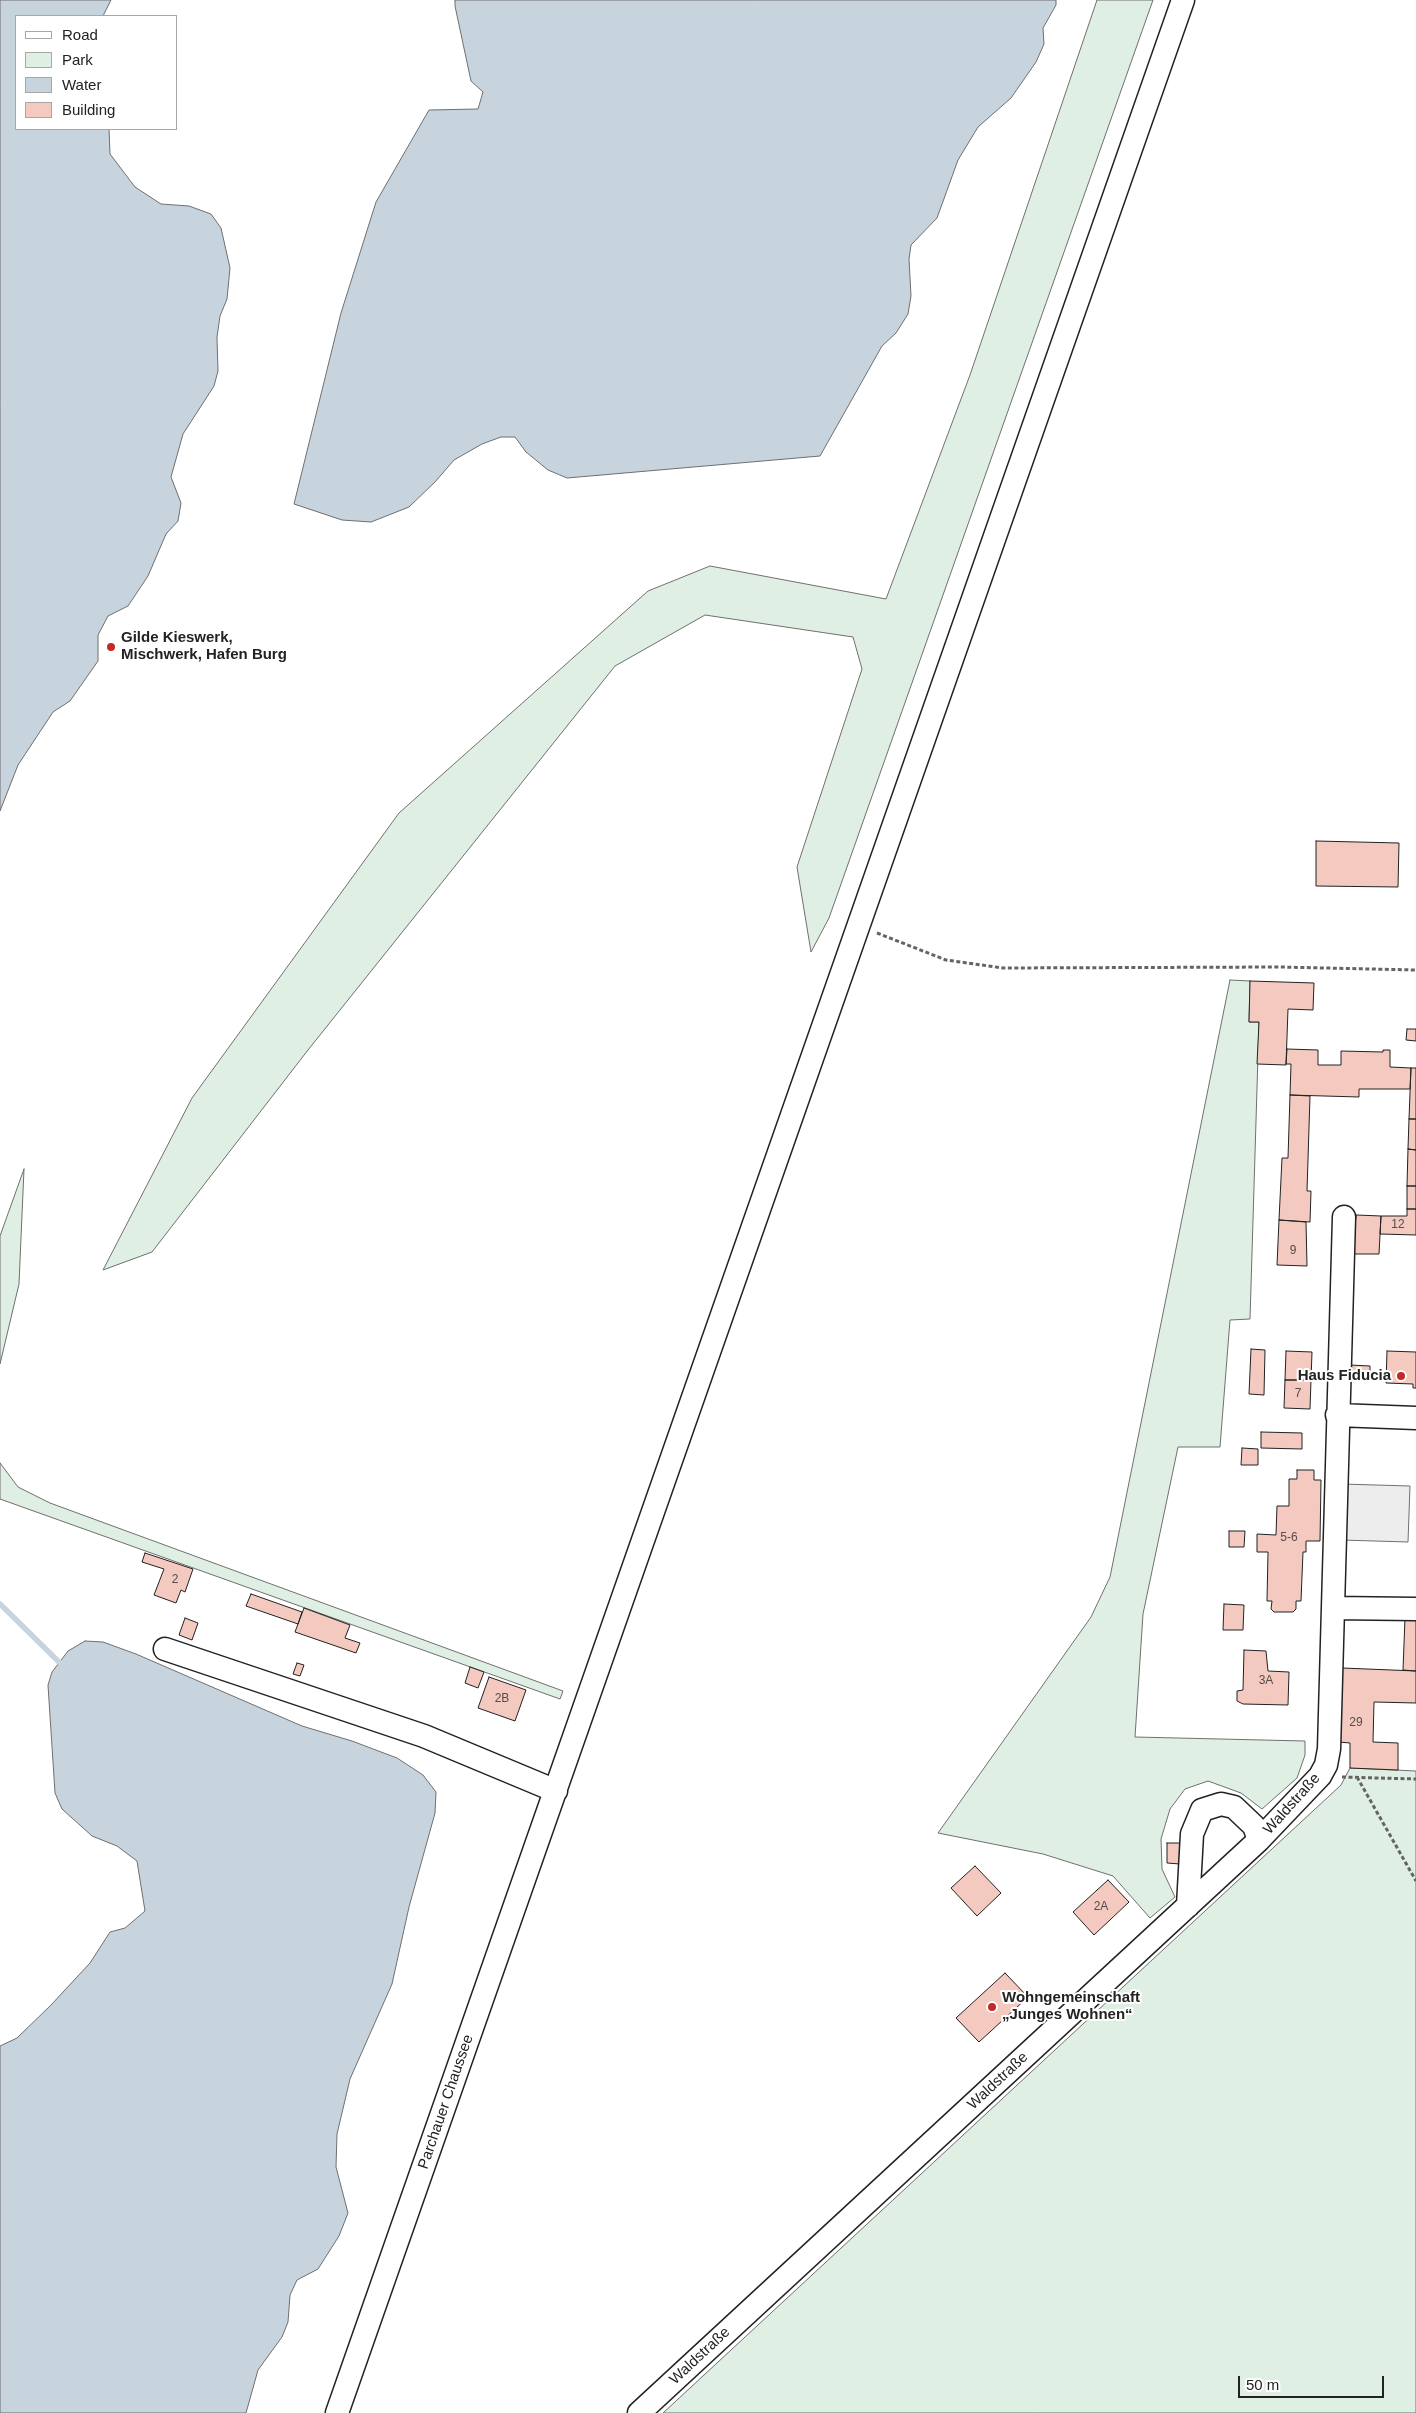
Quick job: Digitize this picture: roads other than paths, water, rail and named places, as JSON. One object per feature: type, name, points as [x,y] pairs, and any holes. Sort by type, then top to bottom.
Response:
[{"type":"street","name":"Parchauer Chaussee","points":[[337,2413],[1183,0]]},
{"type":"street","name":"Waldstraße","points":[[639,2413],[1259,1840],[1320,1776],[1328,1754],[1329,1733],[1344,1217]]},
{"type":"street","points":[[1337,1415],[1416,1418]]},
{"type":"street","points":[[1333,1608],[1416,1609]]},
{"type":"street","points":[[166,1648],[424,1736],[556,1790]]},
{"type":"street","points":[[1188,1906],[1192,1834],[1202,1810],[1221,1804],[1234,1807],[1254,1826],[1259,1840]]},
{"type":"water","points":[[0,0],[111,0],[104,15],[15,15],[15,130],[109,130],[110,154],[135,187],[161,204],[189,206],[211,214],[221,228],[230,268],[227,299],[220,316],[217,337],[218,371],[214,386],[183,434],[171,477],[181,503],[178,521],[166,534],[148,576],[128,606],[108,616],[98,635],[98,661],[70,701],[53,712],[18,765],[0,811]]},
{"type":"water","points":[[455,0],[1056,0],[1056,5],[1043,28],[1044,44],[1036,62],[1011,98],[978,127],[958,160],[937,218],[911,245],[909,259],[911,296],[908,314],[896,333],[882,346],[820,456],[567,478],[548,470],[526,452],[515,437],[501,437],[482,444],[454,460],[409,507],[371,522],[342,520],[294,504],[341,313],[376,202],[429,110],[478,109],[483,92],[471,81]]},
{"type":"water","points":[[85,1641],[103,1642],[136,1654],[302,1726],[352,1741],[397,1758],[423,1775],[436,1792],[435,1813],[409,1907],[392,1984],[350,2079],[337,2134],[336,2167],[348,2213],[339,2236],[318,2269],[297,2280],[290,2295],[288,2322],[282,2337],[258,2370],[246,2413],[0,2413],[0,2046],[17,2038],[51,2005],[90,1963],[110,1932],[125,1928],[145,1911],[137,1861],[117,1846],[92,1836],[62,1809],[55,1793],[48,1685],[52,1672],[68,1651]]},
{"type":"waterway","points":[[0,1604],[59,1662]]},
{"type":"place","name":"Gilde Kieswerk, Mischwerk, Hafen Burg","points":[[111,647]]},
{"type":"place","name":"Haus Fiducia","points":[[1401,1376]]},
{"type":"place","name":"Wohngemeinschaft „Junges Wohnen“","points":[[992,2007]]}]
